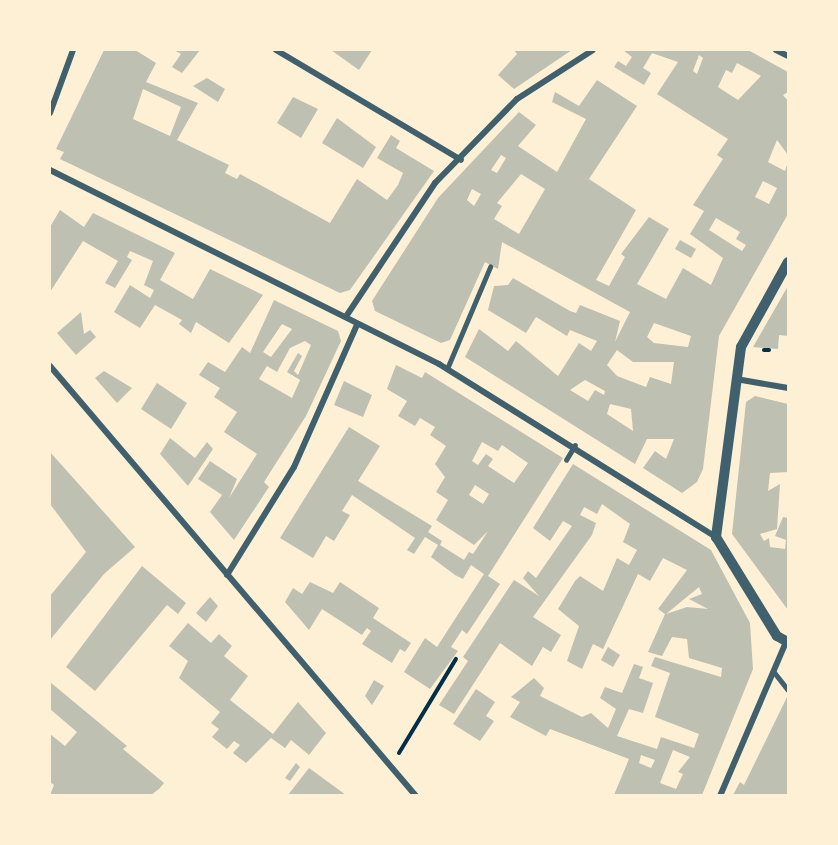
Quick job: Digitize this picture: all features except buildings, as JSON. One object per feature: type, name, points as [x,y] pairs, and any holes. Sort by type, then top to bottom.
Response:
[{"type":"street","points":[[50,113],[73,50]]},
{"type":"street","points":[[276,50],[461,160]]},
{"type":"street","points":[[347,315],[435,183],[461,160],[517,99],[593,50]]},
{"type":"street","points":[[776,50],[789,56]]},
{"type":"street","points":[[50,170],[347,315],[357,325],[447,369],[575,445],[716,537],[777,636],[788,642],[773,671],[720,795]]},
{"type":"street","points":[[716,537],[736,379],[747,333],[789,262]]},
{"type":"street","points":[[226,575],[294,467],[357,325]]},
{"type":"street","points":[[50,366],[389,769],[416,795]]},
{"type":"street","points":[[736,379],[789,388]]},
{"type":"street","points":[[773,671],[789,690]]},
{"type":"lane","points":[[447,369],[490,267]]},
{"type":"lane","points":[[566,460],[575,445]]},
{"type":"path","points":[[389,769],[456,659]]}]
